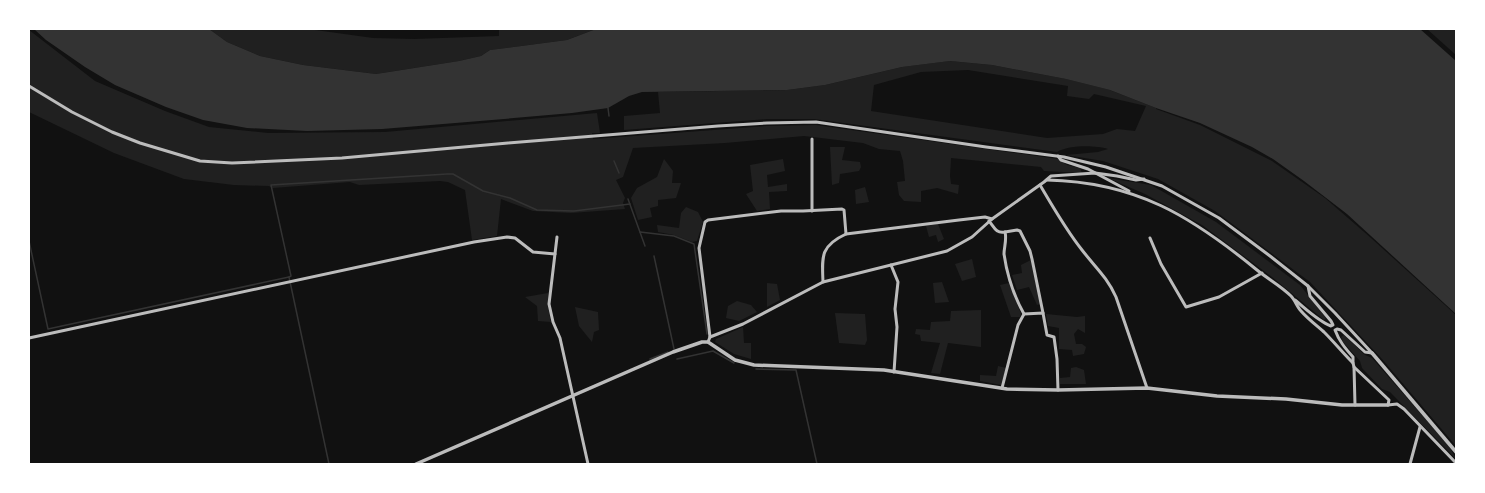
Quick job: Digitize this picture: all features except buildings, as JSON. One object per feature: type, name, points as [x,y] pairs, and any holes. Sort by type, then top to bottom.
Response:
[{"type":"street","points":[[29,86],[72,112],[112,132],[140,143],[200,161],[216,163],[248,163],[342,158],[667,130],[816,122],[978,146],[1058,156],[1106,167],[1146,179],[1162,186],[1219,218],[1308,286],[1372,353],[1456,452]]},
{"type":"street","points":[[812,139],[812,211]]},
{"type":"street","points":[[1058,156],[1062,160],[1088,168],[1136,195]]},
{"type":"street","points":[[710,337],[743,324],[823,282],[947,251],[972,237],[990,220],[1051,176],[1095,173],[1136,180],[1146,179]]},
{"type":"street","points":[[1047,180],[1106,186],[1159,204],[1199,226],[1262,273],[1318,319],[1332,326],[1336,330],[1341,330],[1365,352],[1372,353]]},
{"type":"street","points":[[1040,185],[1066,229],[1082,250],[1102,272],[1112,287],[1147,388]]},
{"type":"street","points":[[708,342],[710,337],[699,248],[699,242],[705,222],[708,220],[781,211],[844,210],[846,234]]},
{"type":"street","points":[[823,282],[822,258],[829,246],[846,234],[985,217],[990,220],[997,231],[1001,233],[1017,230],[1020,231],[1030,251],[1047,335],[1054,337],[1057,360],[1058,390]]},
{"type":"street","points":[[1005,232],[1006,237],[1004,252],[1008,274],[1024,314]]},
{"type":"street","points":[[557,237],[550,304],[553,322],[560,338],[588,464]]},
{"type":"street","points":[[29,338],[496,238],[515,238],[533,252],[555,254]]},
{"type":"street","points":[[1150,238],[1161,264],[1186,307],[1219,297],[1262,273]]},
{"type":"street","points":[[891,265],[898,282],[895,309],[897,327],[894,372]]},
{"type":"street","points":[[1308,286],[1310,296],[1331,321],[1332,326]]},
{"type":"street","points":[[1292,297],[1300,310],[1323,331],[1389,400],[1388,405]]},
{"type":"street","points":[[1024,314],[1043,313]]},
{"type":"street","points":[[1002,388],[1018,325],[1024,314]]},
{"type":"street","points":[[1336,330],[1337,337],[1342,345],[1353,357],[1355,405]]},
{"type":"street","points":[[416,464],[674,352],[702,342],[708,342],[735,360],[754,365],[884,370],[1002,388],[1058,390],[1147,388],[1217,396],[1286,399],[1318,404],[1397,404],[1404,409],[1456,463]]},
{"type":"street","points":[[1410,464],[1420,426]]},
{"type":"shaded area","points":[[34,29],[209,29],[227,42],[260,56],[303,65],[376,74],[459,61],[481,56],[490,50],[567,40],[596,29],[1420,29],[1456,61],[1456,314],[1347,214],[1273,159],[1252,147],[1200,123],[1110,90],[1066,79],[992,65],[950,61],[902,67],[825,85],[787,90],[642,92],[629,96],[608,108],[572,113],[382,129],[307,131],[247,128],[203,120],[166,107],[115,85],[85,67],[46,40]]},
{"type":"shaded area","points":[[209,29],[308,29],[373,38],[414,39],[499,36],[499,29],[596,29],[567,40],[490,50],[481,56],[459,61],[376,74],[303,65],[260,56],[227,42]]},
{"type":"shaded area","points":[[1427,29],[1456,29],[1456,55]]},
{"type":"shaded area","points":[[29,30],[95,81],[165,111],[209,127],[268,133],[385,132],[597,113],[600,133],[592,133],[593,139],[767,126],[816,125],[1058,159],[1067,165],[1080,168],[1082,173],[1044,171],[1041,167],[951,158],[951,184],[959,185],[958,194],[937,188],[921,191],[921,202],[904,201],[899,195],[897,182],[905,181],[903,161],[900,151],[879,149],[863,143],[804,136],[725,143],[633,148],[623,177],[616,180],[625,198],[623,203],[625,209],[571,213],[533,211],[501,199],[497,236],[472,240],[465,190],[448,182],[440,181],[359,185],[350,182],[273,188],[269,186],[234,185],[184,179],[114,153],[29,112]]},
{"type":"shaded area","points":[[950,61],[992,65],[1066,79],[1110,90],[1200,125],[1272,161],[1325,198],[1456,315],[1456,446],[1382,359],[1310,282],[1215,211],[1158,179],[1103,161],[1066,155],[1098,152],[1108,149],[1082,146],[1068,148],[1057,152],[814,119],[767,119],[624,130],[624,116],[660,113],[658,92],[787,90],[825,85],[902,67]],"holes":[[[968,70],[1068,86],[1067,96],[1089,99],[1094,94],[1146,106],[1135,131],[1117,129],[1103,134],[1047,138],[871,111],[874,85],[921,72]]]},
{"type":"shaded area","points":[[830,147],[845,147],[842,160],[860,162],[861,167],[859,171],[840,174],[839,183],[832,185]]},
{"type":"shaded area","points":[[664,159],[673,171],[672,183],[681,183],[676,198],[658,200],[658,206],[650,208],[652,217],[638,220],[631,198],[637,188],[657,177]]},
{"type":"shaded area","points":[[783,159],[785,171],[767,175],[768,187],[787,184],[787,191],[769,192],[770,209],[757,211],[746,194],[753,191],[750,165]]},
{"type":"shaded area","points":[[1108,178],[1151,185],[1216,222],[1300,285],[1326,318],[1324,320],[1272,277],[1202,225],[1145,194]]},
{"type":"shaded area","points":[[865,187],[869,202],[856,204],[855,190]]},
{"type":"shaded area","points":[[686,207],[698,212],[703,222],[697,241],[692,242],[674,235],[658,232],[657,225],[679,228],[681,213]]},
{"type":"shaded area","points":[[938,224],[944,239],[938,242],[936,235],[929,237],[926,226]]},
{"type":"shaded area","points":[[972,259],[976,277],[962,281],[955,264]]},
{"type":"shaded area","points":[[1031,260],[1040,304],[1037,305],[1029,287],[1017,290],[1012,275],[1022,273],[1021,265]]},
{"type":"shaded area","points":[[942,282],[949,302],[935,303],[933,283]]},
{"type":"shaded area","points":[[767,283],[777,284],[780,300],[767,307]]},
{"type":"shaded area","points":[[1009,283],[1021,314],[1020,317],[1011,317],[1000,285]]},
{"type":"shaded area","points":[[548,293],[548,306],[551,322],[538,321],[537,306],[525,297]]},
{"type":"shaded area","points":[[737,301],[751,305],[757,312],[739,321],[726,318],[728,306]]},
{"type":"shaded area","points":[[575,307],[598,312],[599,330],[594,332],[592,342],[579,326]]},
{"type":"shaded area","points":[[981,310],[981,347],[948,343],[940,374],[931,373],[940,343],[921,341],[920,335],[915,334],[916,329],[930,330],[931,322],[950,321],[951,311]]},
{"type":"shaded area","points":[[835,313],[865,314],[867,340],[865,345],[839,343]]},
{"type":"shaded area","points":[[1046,314],[1077,317],[1085,316],[1085,333],[1078,329],[1074,334],[1076,344],[1082,344],[1086,347],[1084,354],[1073,356],[1072,350],[1059,349],[1059,328],[1048,326]]},
{"type":"shaded area","points":[[743,327],[744,343],[751,343],[751,359],[734,354],[715,342],[716,339]]},
{"type":"shaded area","points":[[1344,335],[1365,355],[1372,358],[1449,446],[1456,459],[1390,392],[1382,389],[1362,368],[1360,361],[1343,342],[1341,337]]},
{"type":"shaded area","points":[[998,366],[1006,368],[1001,385],[980,381],[980,375],[996,376]]},
{"type":"shaded area","points":[[1076,367],[1084,370],[1086,384],[1060,384],[1060,378],[1070,377],[1071,368]]},
{"type":"waterway","points":[[608,108],[609,116]]},
{"type":"waterway","points":[[614,161],[619,173]]},
{"type":"waterway","points":[[289,277],[291,276],[271,185],[453,174],[483,191],[510,198],[537,210],[574,211],[630,204]]},
{"type":"waterway","points":[[628,199],[645,246]]},
{"type":"waterway","points":[[640,232],[674,236],[694,244],[707,334]]},
{"type":"waterway","points":[[29,241],[48,329],[289,277],[329,464]]},
{"type":"waterway","points":[[654,256],[674,349]]},
{"type":"waterway","points":[[677,359],[713,351],[734,363]]},
{"type":"waterway","points":[[650,359],[668,352]]},
{"type":"waterway","points":[[756,369],[796,370],[817,464]]}]
